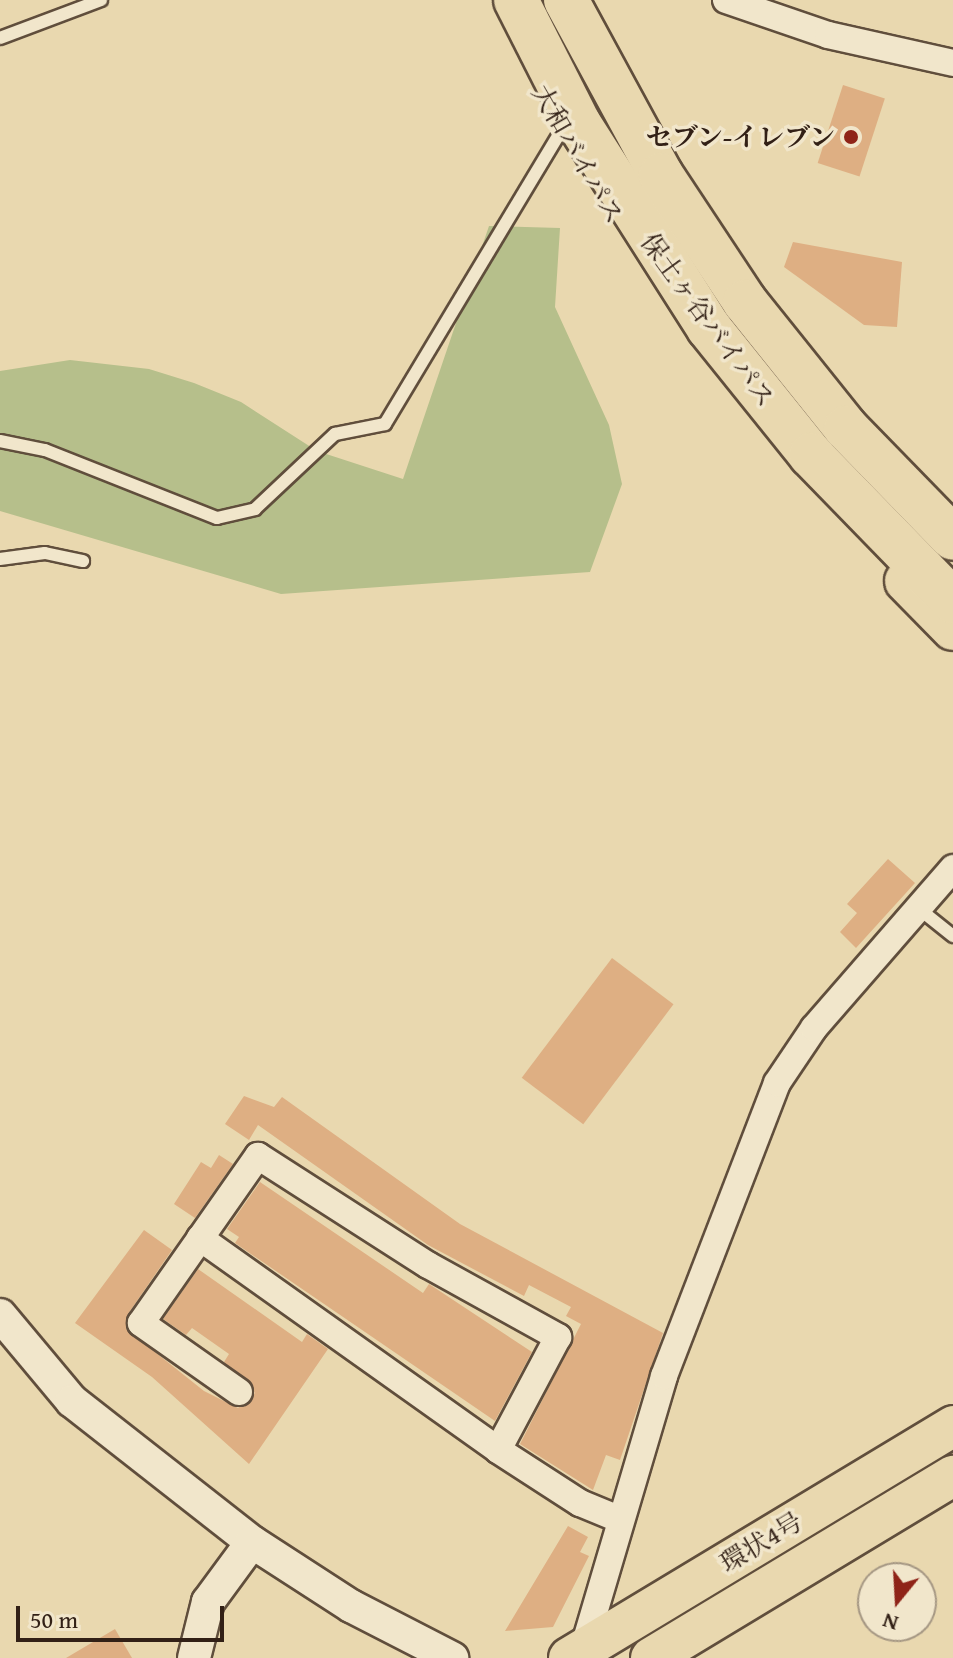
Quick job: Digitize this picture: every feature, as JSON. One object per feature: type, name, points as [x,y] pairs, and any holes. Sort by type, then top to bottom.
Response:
[{"type":"highway","name":"大和バイパス","points":[[496,0],[561,131],[648,272],[745,404],[953,629]]},
{"type":"highway","name":"保土ヶ谷バイパス","points":[[516,0],[579,124],[709,328],[811,455],[953,601]]},
{"type":"highway","name":"保土ヶ谷バイパス","points":[[566,0],[661,175],[745,302],[846,428],[953,538]]},
{"type":"highway","points":[[586,0],[653,129],[730,250],[807,356],[953,513]]},
{"type":"main road","name":"環状4号","points":[[576,1654],[953,1426]]},
{"type":"main road","name":"環状4号","points":[[651,1658],[953,1476]]},
{"type":"street","points":[[726,0],[828,35],[953,63]]},
{"type":"street","points":[[576,1654],[621,1520],[664,1376],[777,1083],[953,868]]},
{"type":"street","points":[[239,1392],[141,1323],[258,1156],[428,1265],[558,1337],[498,1450]]},
{"type":"street","points":[[200,1238],[498,1450],[580,1503],[621,1520]]},
{"type":"street","points":[[0,1315],[72,1401],[252,1542],[351,1606],[452,1658]]},
{"type":"street","points":[[194,1658],[208,1602],[252,1542]]},
{"type":"lane","points":[[0,38],[101,0]]},
{"type":"lane","points":[[0,441],[45,450],[217,518],[255,509],[335,434],[385,424],[561,131]]},
{"type":"lane","points":[[0,559],[45,553],[83,561]]},
{"type":"lane","points":[[918,908],[953,936]]},
{"type":"green space","points":[[489,226],[560,228],[555,307],[609,425],[622,484],[590,572],[281,594],[0,511],[0,371],[70,360],[149,369],[194,383],[241,402],[317,451],[403,479]]},
{"type":"building","points":[[843,85],[885,99],[860,177],[818,163]]},
{"type":"building","points":[[793,242],[902,262],[897,327],[864,325],[784,267]]},
{"type":"building","points":[[888,859],[915,883],[856,948],[840,932],[857,913],[847,904]]},
{"type":"building","points":[[612,958],[673,1004],[583,1124],[522,1078]]},
{"type":"building","points":[[244,1096],[274,1107],[282,1097],[460,1224],[663,1333],[620,1460],[606,1455],[593,1490],[520,1444],[581,1324],[566,1316],[571,1307],[529,1285],[524,1296],[428,1245],[258,1125],[249,1140],[225,1124]]},
{"type":"building","points":[[219,1155],[233,1164],[195,1218],[174,1204],[201,1162],[211,1168]]},
{"type":"building","points":[[260,1182],[423,1293],[429,1284],[532,1352],[495,1421],[235,1243],[239,1237],[227,1229]]},
{"type":"building","points":[[144,1230],[172,1250],[128,1314],[126,1329],[204,1391],[238,1408],[255,1393],[224,1362],[229,1354],[192,1328],[186,1335],[163,1319],[198,1269],[302,1342],[307,1334],[328,1349],[249,1464],[152,1377],[75,1323]]},
{"type":"building","points":[[568,1526],[588,1537],[580,1552],[589,1556],[553,1627],[505,1631]]},
{"type":"building","points":[[115,1629],[132,1658],[66,1658]]},
{"type":"place","name":"セブン-イレブン","points":[[851,137]]}]
